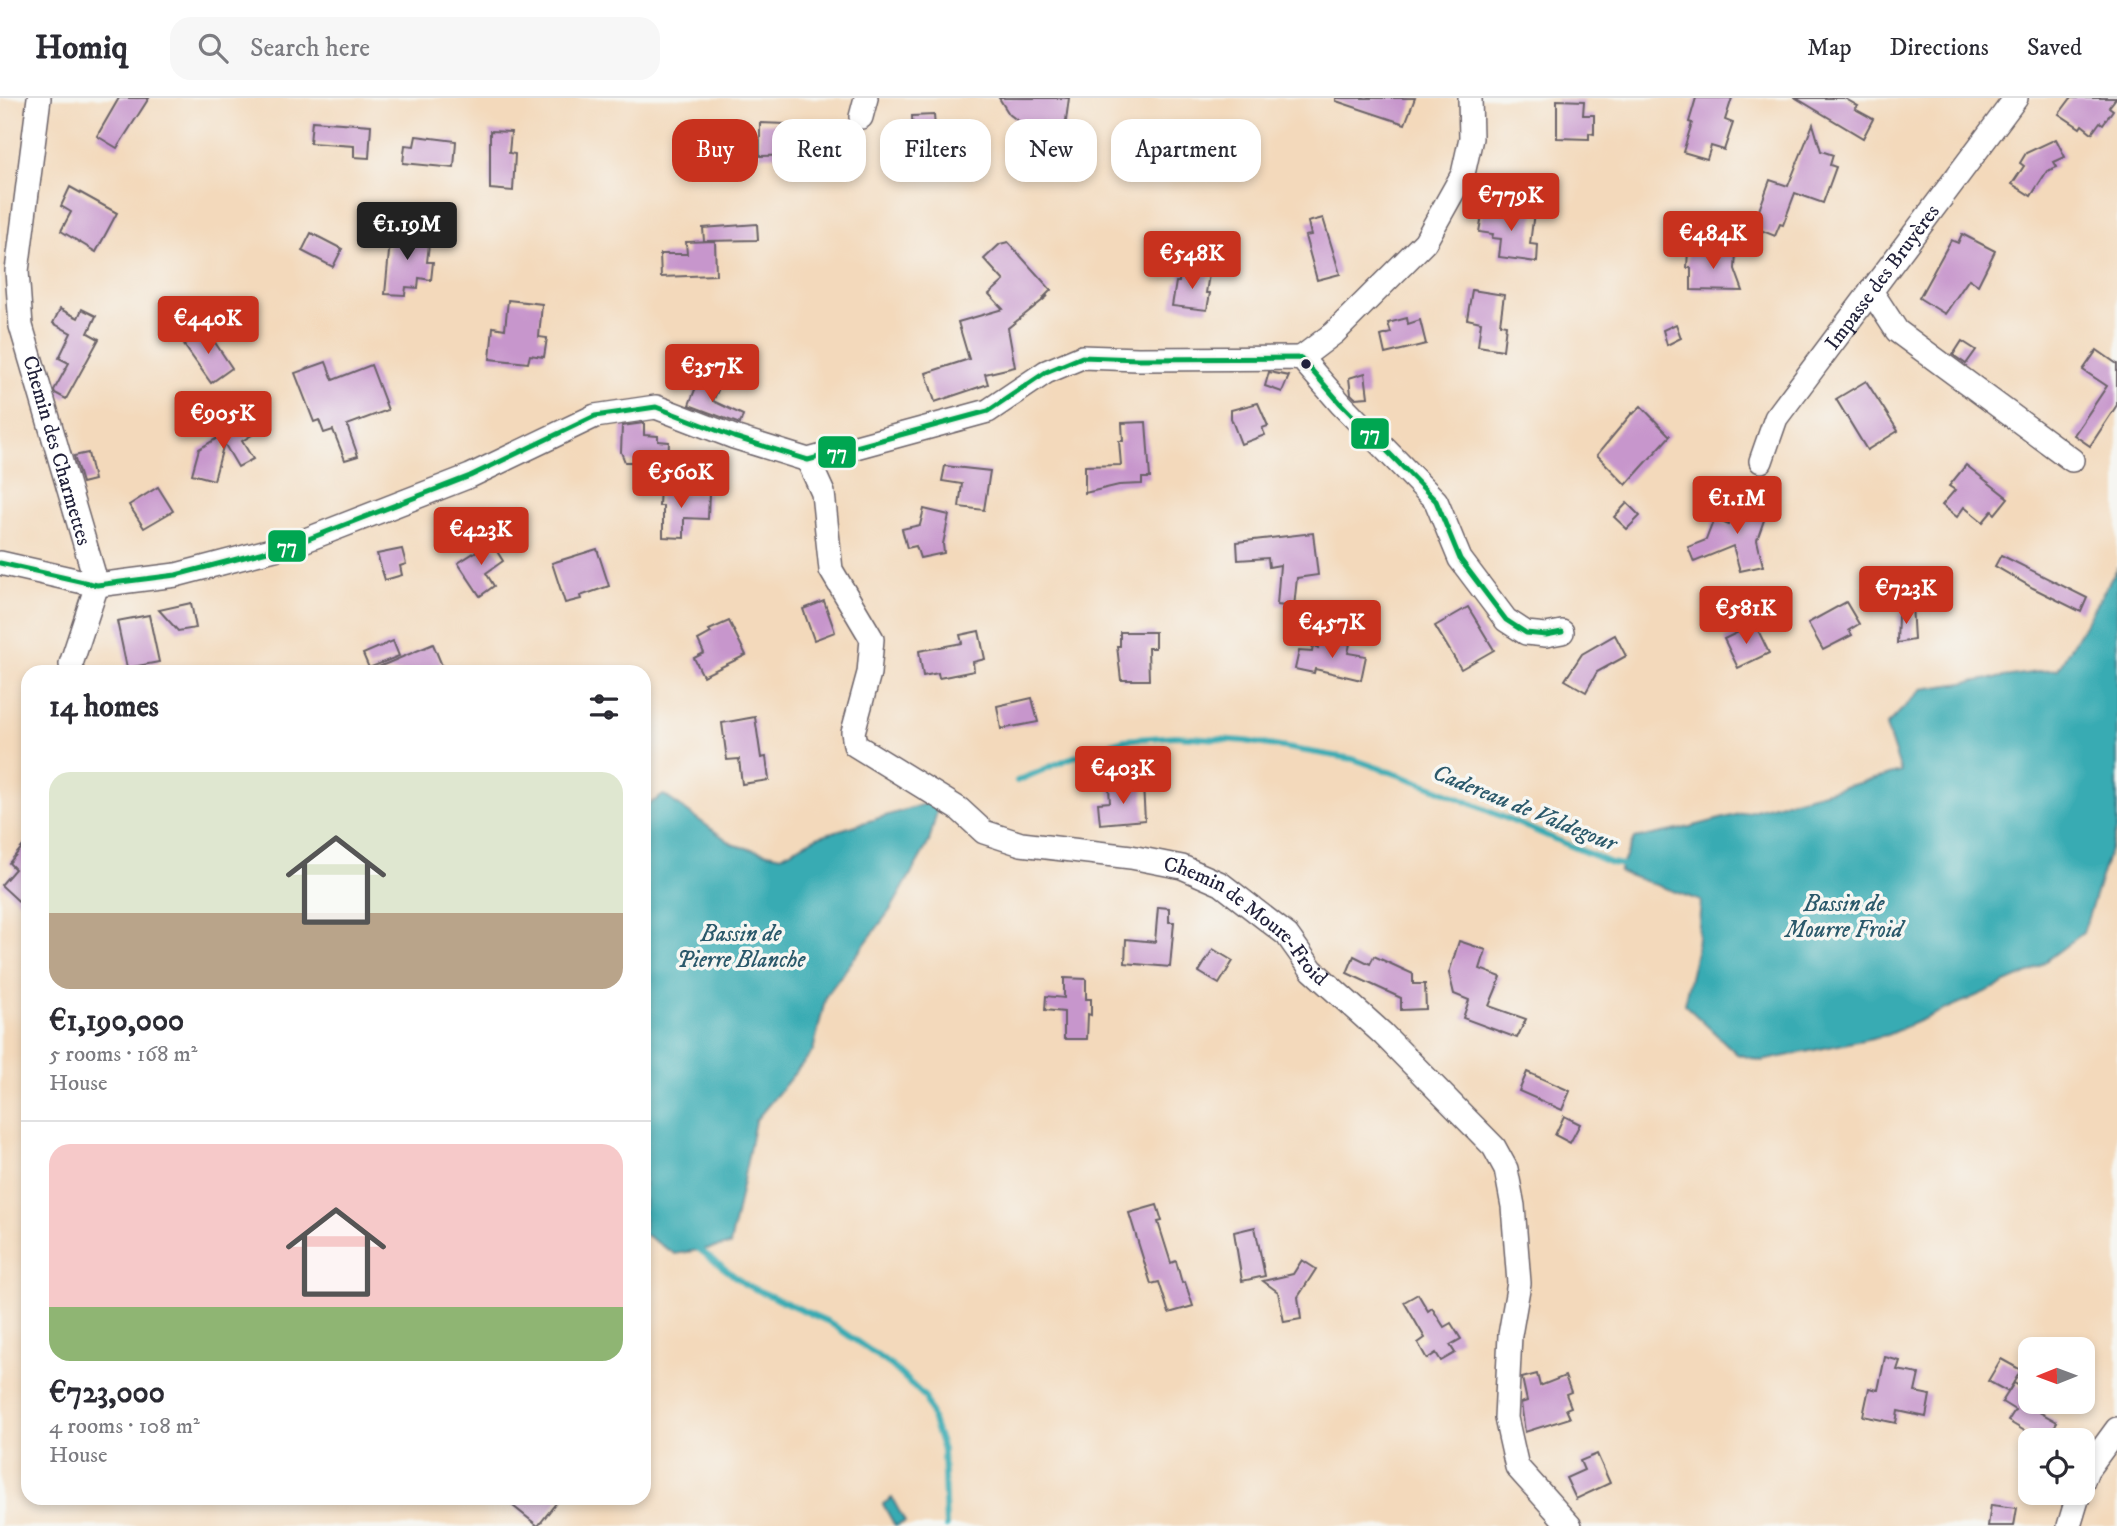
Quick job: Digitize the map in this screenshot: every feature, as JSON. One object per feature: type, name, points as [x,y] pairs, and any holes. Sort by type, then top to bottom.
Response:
[{"type":"street","name":"Chemin des Charmettes","points":[[40,98],[17,271],[21,326],[97,585]]},
{"type":"street","points":[[0,563],[97,585],[176,575],[298,542],[470,476],[596,416],[656,407],[734,437],[808,460],[988,411],[1046,372],[1082,357],[1301,358],[1334,333],[1425,242],[1463,174],[1471,138],[1470,98]]},
{"type":"street","name":"Impasse des Bruyères","points":[[1761,461],[1776,418],[2016,98]]},
{"type":"street","points":[[1871,291],[1896,331],[2072,460]]},
{"type":"street","points":[[1301,358],[1341,404],[1437,501],[1460,559],[1506,620],[1526,633],[1546,635],[1562,632]]},
{"type":"street","name":"Chemin de Moure-Froid","points":[[808,460],[823,493],[831,570],[873,639],[869,673],[853,732],[855,745],[959,809],[984,832],[1021,844],[1131,857],[1182,867],[1221,884],[1287,935],[1312,970],[1383,1034],[1494,1147],[1506,1169],[1513,1206],[1519,1283],[1510,1335],[1506,1418],[1517,1467],[1570,1526]]},
{"type":"street","points":[[71,665],[97,585]]},
{"type":"street","points":[[2095,1459],[2117,1429]]},
{"type":"street","points":[[2068,1526],[2075,1505]]},
{"type":"water","name":"Bassin de Mourre Froid","points":[[2117,569],[2117,828],[2083,933],[2031,972],[1887,1035],[1762,1061],[1737,1054],[1684,1004],[1697,947],[1701,901],[1619,872],[1634,839],[1901,772],[1886,726],[1922,689],[2058,669]]},
{"type":"water","name":"Bassin de Pierre Blanche","points":[[664,795],[734,845],[781,856],[817,837],[931,802],[937,811],[929,842],[891,909],[826,996],[813,1051],[755,1121],[730,1245],[675,1254],[651,1239],[651,803]]},
{"type":"water","points":[[892,1498],[905,1522],[895,1526],[883,1504]]},
{"type":"building","points":[[119,98],[149,98],[117,148],[97,136]]},
{"type":"building","points":[[999,98],[1069,98],[1066,119],[1016,119]]},
{"type":"building","points":[[1336,98],[1415,98],[1405,124],[1336,101]]},
{"type":"building","points":[[1696,98],[1732,98],[1725,120],[1733,123],[1724,150],[1711,146],[1707,159],[1683,152]]},
{"type":"building","points":[[1796,98],[1844,98],[1858,106],[1855,109],[1873,119],[1863,138]]},
{"type":"building","points":[[2071,98],[2116,98],[2109,107],[2113,110],[2092,133],[2059,114]]},
{"type":"building","points":[[1557,100],[1584,101],[1583,115],[1594,115],[1594,134],[1589,133],[1589,139],[1557,138]]},
{"type":"building","points":[[934,115],[934,119],[912,119],[912,116]]},
{"type":"building","points":[[312,121],[371,125],[369,158],[354,157],[354,146],[310,143]]},
{"type":"building","points":[[760,123],[772,123],[772,156],[760,156]]},
{"type":"building","points":[[1813,124],[1821,151],[1833,155],[1830,165],[1836,167],[1823,203],[1795,193],[1783,225],[1780,224],[1775,236],[1753,227],[1770,180],[1788,186]]},
{"type":"building","points":[[490,131],[511,132],[509,153],[515,154],[513,191],[490,189]]},
{"type":"building","points":[[416,136],[456,141],[454,168],[403,163],[405,145],[414,146]]},
{"type":"building","points":[[2056,139],[2065,157],[2054,162],[2057,167],[2047,171],[2031,196],[2012,184],[2024,166],[2020,163],[2026,153]]},
{"type":"building","points":[[70,187],[117,213],[96,252],[61,231],[71,212],[61,206]]},
{"type":"building","points":[[1483,209],[1534,212],[1530,244],[1538,245],[1537,262],[1499,257],[1501,239],[1492,238],[1493,234],[1479,232]]},
{"type":"building","points":[[1323,218],[1340,274],[1317,280],[1305,236],[1311,235],[1308,222]]},
{"type":"building","points":[[757,224],[758,240],[704,241],[703,228]]},
{"type":"building","points":[[391,231],[430,235],[427,262],[433,262],[431,280],[419,278],[418,288],[406,287],[405,295],[385,294]]},
{"type":"building","points":[[311,233],[342,249],[333,267],[302,251]]},
{"type":"building","points":[[1962,234],[1995,251],[1978,285],[1969,279],[1945,314],[1919,298],[1951,240],[1958,243]]},
{"type":"building","points":[[715,241],[716,275],[661,277],[660,254],[687,254],[686,242]]},
{"type":"building","points":[[1008,242],[1051,290],[1043,298],[1048,296],[1008,328],[1015,367],[985,374],[988,384],[935,402],[926,373],[969,359],[958,322],[1003,309],[989,294],[1004,281],[984,259],[1000,244]]},
{"type":"building","points":[[1688,250],[1736,252],[1735,269],[1743,291],[1691,290],[1691,268],[1687,268]]},
{"type":"building","points":[[1180,270],[1209,274],[1207,310],[1172,306]]},
{"type":"building","points":[[1472,290],[1504,295],[1500,324],[1506,325],[1503,350],[1478,346],[1481,322],[1467,319]]},
{"type":"building","points":[[508,300],[542,304],[539,337],[547,338],[544,357],[530,355],[528,363],[490,359],[493,327],[505,329]]},
{"type":"building","points":[[60,309],[78,318],[82,309],[96,316],[88,333],[99,339],[66,399],[54,390],[69,363],[59,358],[71,333],[53,323]]},
{"type":"building","points":[[1407,318],[1408,324],[1420,320],[1426,344],[1385,354],[1381,336],[1391,333],[1388,323]]},
{"type":"building","points":[[1676,324],[1681,338],[1667,345],[1663,330]]},
{"type":"building","points":[[206,329],[232,368],[211,383],[184,345]]},
{"type":"building","points":[[1962,341],[1976,350],[1966,364],[1953,355]]},
{"type":"building","points":[[2097,350],[2117,364],[2117,405],[2090,446],[2074,435],[2107,386],[2083,370]]},
{"type":"building","points":[[326,362],[333,380],[371,365],[388,410],[347,425],[358,456],[345,460],[333,430],[324,433],[319,420],[314,422],[295,373]]},
{"type":"building","points":[[1269,372],[1289,376],[1282,392],[1265,386]]},
{"type":"building","points":[[1365,373],[1368,397],[1355,398],[1351,394],[1349,378]]},
{"type":"building","points":[[1866,381],[1898,431],[1867,450],[1836,399]]},
{"type":"building","points":[[698,382],[718,390],[713,401],[743,415],[740,424],[689,405]]},
{"type":"building","points":[[1258,403],[1268,426],[1262,428],[1265,435],[1241,444],[1231,418],[1231,410]]},
{"type":"building","points":[[1641,406],[1670,436],[1626,485],[1597,455]]},
{"type":"building","points":[[242,419],[252,435],[242,441],[253,459],[238,467],[224,443],[214,480],[192,474],[199,449]]},
{"type":"building","points":[[1146,422],[1150,478],[1142,478],[1142,484],[1119,485],[1085,493],[1085,466],[1121,465],[1119,441],[1123,441],[1122,423]]},
{"type":"building","points":[[644,423],[644,435],[658,436],[658,441],[669,442],[667,482],[636,480],[637,462],[625,462],[621,452],[622,426]]},
{"type":"building","points":[[88,453],[94,480],[82,483],[74,456]]},
{"type":"building","points":[[1966,465],[2008,498],[1995,514],[1992,511],[1983,522],[1964,507],[1957,517],[1942,505],[1955,490],[1949,486]]},
{"type":"building","points":[[945,466],[990,471],[984,510],[959,507],[962,484],[942,481]]},
{"type":"building","points":[[660,486],[675,486],[675,494],[709,493],[708,519],[684,518],[684,538],[663,537],[663,506],[659,506]]},
{"type":"building","points":[[158,487],[173,511],[144,528],[129,505]]},
{"type":"building","points":[[1747,495],[1770,503],[1757,540],[1763,566],[1740,571],[1733,546],[1694,562],[1688,547],[1706,540],[1714,519],[1729,525],[1730,519],[1738,522]]},
{"type":"building","points":[[1627,503],[1640,516],[1627,529],[1614,517]]},
{"type":"building","points":[[924,509],[949,515],[943,544],[944,553],[920,558],[916,546],[907,548],[902,529],[920,525]]},
{"type":"building","points":[[1313,533],[1318,575],[1297,578],[1294,607],[1277,605],[1280,565],[1269,567],[1268,558],[1238,560],[1237,542]]},
{"type":"building","points":[[491,542],[503,561],[486,573],[494,586],[480,596],[458,563]]},
{"type":"building","points":[[402,549],[406,564],[400,566],[402,575],[385,580],[377,554]]},
{"type":"building","points":[[597,549],[609,586],[565,603],[552,563]]},
{"type":"building","points":[[2001,555],[2087,598],[2081,612],[1995,566]]},
{"type":"building","points":[[824,601],[835,632],[814,640],[803,609]]},
{"type":"building","points":[[1846,602],[1859,624],[1849,630],[1852,635],[1823,650],[1808,623]]},
{"type":"building","points":[[191,603],[196,628],[178,631],[159,610]]},
{"type":"building","points":[[1912,604],[1914,640],[1897,643],[1898,616]]},
{"type":"building","points":[[1468,607],[1494,650],[1461,669],[1435,626]]},
{"type":"building","points":[[149,615],[159,662],[126,665],[117,621]]},
{"type":"building","points":[[729,621],[746,655],[703,676],[694,658],[704,653],[698,640],[711,633],[709,630]]},
{"type":"building","points":[[1755,624],[1769,653],[1738,668],[1724,639]]},
{"type":"building","points":[[979,631],[985,659],[973,662],[974,671],[939,678],[938,673],[923,676],[919,651],[962,643],[960,635]]},
{"type":"building","points":[[1120,632],[1155,632],[1155,648],[1148,648],[1149,680],[1121,680],[1117,646],[1120,646]]},
{"type":"building","points":[[1615,635],[1626,656],[1597,672],[1586,692],[1565,680],[1582,654]]},
{"type":"building","points":[[1320,638],[1350,644],[1348,653],[1366,656],[1361,680],[1315,669],[1314,673],[1295,669],[1299,651],[1312,652],[1313,646],[1318,648]]},
{"type":"building","points":[[393,641],[399,656],[376,665],[368,665],[363,654]]},
{"type":"building","points":[[433,644],[442,665],[384,665]]},
{"type":"building","points":[[1032,698],[1038,722],[1001,729],[997,706]]},
{"type":"building","points":[[755,717],[761,758],[766,757],[769,780],[742,784],[739,759],[727,760],[722,723]]},
{"type":"building","points":[[1143,786],[1145,820],[1100,824],[1098,803],[1110,802],[1109,789]]},
{"type":"building","points":[[21,848],[21,904],[1,885],[15,869],[9,863]]},
{"type":"building","points":[[1158,907],[1169,908],[1169,922],[1174,922],[1170,967],[1125,963],[1126,939],[1155,942]]},
{"type":"building","points":[[1459,941],[1486,950],[1480,969],[1501,977],[1489,1006],[1526,1019],[1517,1038],[1463,1018],[1469,1000],[1454,994],[1449,973]]},
{"type":"building","points":[[1213,949],[1233,961],[1219,984],[1199,972]]},
{"type":"building","points":[[1354,956],[1370,964],[1374,956],[1413,974],[1413,984],[1425,984],[1426,1009],[1401,1010],[1401,998],[1347,973]]},
{"type":"building","points":[[1064,978],[1086,979],[1086,999],[1091,999],[1087,1039],[1064,1039],[1064,1012],[1045,1010],[1046,996],[1064,998]]},
{"type":"building","points":[[1527,1072],[1570,1091],[1562,1110],[1519,1091]]},
{"type":"building","points":[[1564,1116],[1580,1124],[1570,1143],[1555,1135]]},
{"type":"building","points":[[1157,1205],[1162,1221],[1158,1222],[1171,1263],[1176,1261],[1182,1283],[1185,1282],[1193,1306],[1169,1313],[1159,1282],[1151,1284],[1129,1213]]},
{"type":"building","points":[[1255,1227],[1265,1276],[1242,1281],[1234,1232]]},
{"type":"building","points":[[1302,1260],[1316,1269],[1298,1297],[1301,1319],[1284,1322],[1278,1292],[1263,1281],[1293,1274]]},
{"type":"building","points":[[1418,1294],[1428,1311],[1432,1308],[1444,1327],[1451,1323],[1461,1339],[1450,1345],[1455,1353],[1441,1361],[1436,1353],[1427,1359],[1418,1343],[1425,1338],[1404,1302]]},
{"type":"building","points":[[1885,1357],[1900,1361],[1897,1370],[1919,1374],[1915,1392],[1930,1395],[1926,1417],[1898,1411],[1896,1423],[1863,1416],[1869,1388],[1878,1390]]},
{"type":"building","points":[[2001,1359],[2018,1368],[2018,1375],[2008,1392],[1988,1381]]},
{"type":"building","points":[[1537,1374],[1540,1386],[1565,1376],[1571,1392],[1566,1394],[1571,1407],[1566,1409],[1570,1418],[1525,1432],[1521,1403],[1527,1401],[1522,1378]]},
{"type":"building","points":[[2014,1383],[2018,1385],[2018,1414],[2043,1414],[2057,1422],[2054,1428],[2020,1428],[2008,1421],[2015,1410],[2002,1402]]},
{"type":"building","points":[[1597,1454],[1610,1483],[1576,1499],[1566,1478],[1584,1470],[1580,1461]]},
{"type":"building","points":[[512,1505],[554,1505],[538,1526]]},
{"type":"building","points":[[1991,1505],[2017,1508],[2014,1526],[1988,1526]]},
{"type":"waterway","name":"Cadereau de Valdegour","points":[[1017,781],[1068,759],[1123,740],[1176,736],[1245,741],[1353,759],[1430,786],[1611,863],[1629,866]]},
{"type":"waterway","name":"Cadereau de Valdegour","points":[[695,1246],[746,1285],[829,1322],[892,1366],[925,1397],[943,1450],[946,1526]]},
{"type":"transit line","name":"77","points":[[0,563],[97,585],[176,575],[298,543],[470,476],[595,416],[656,407],[734,437],[808,460],[988,411],[1046,372],[1082,357],[1301,358],[1341,404],[1436,501],[1460,559],[1506,620],[1526,633],[1546,635],[1562,632]]}]
